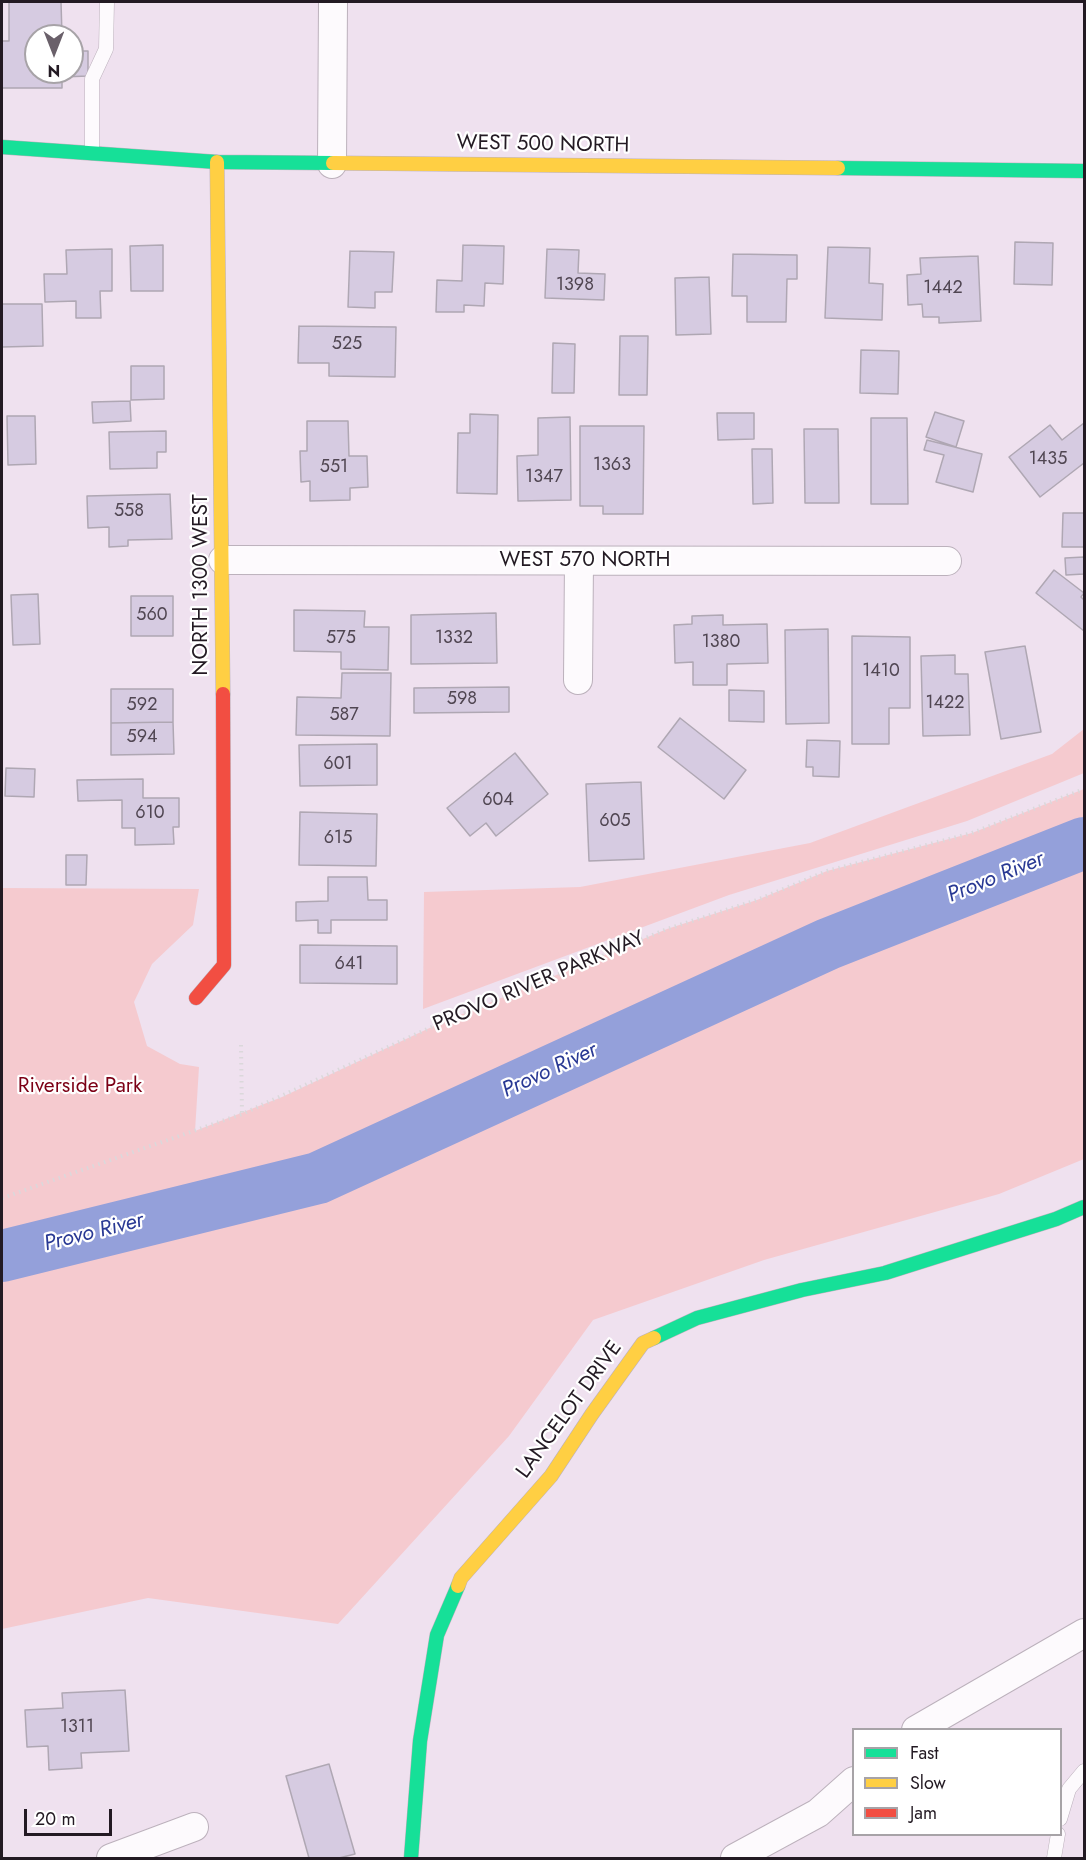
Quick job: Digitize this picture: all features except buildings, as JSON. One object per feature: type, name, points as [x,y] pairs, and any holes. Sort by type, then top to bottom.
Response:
[{"type":"street","points":[[332,164],[333,2]]},
{"type":"street","name":"WEST 500 NORTH","points":[[2,147],[217,162],[1084,171]]},
{"type":"street","name":"NORTH 1300 WEST","points":[[196,998],[224,965],[223,560],[217,162]]},
{"type":"street","name":"WEST 570 NORTH","points":[[223,560],[947,561]]},
{"type":"street","points":[[578,680],[579,561]]},
{"type":"street","name":"LANCELOT DRIVE","points":[[411,1858],[420,1741],[437,1635],[461,1578],[551,1476],[643,1343],[697,1318],[802,1290],[885,1273],[1084,1207]]},
{"type":"street","points":[[919,1728],[1084,1633]]},
{"type":"street","points":[[735,1858],[818,1812],[852,1783]]},
{"type":"street","points":[[111,1858],[194,1827]]},
{"type":"lane","points":[[92,153],[92,79],[106,49],[107,2]]},
{"type":"lane","points":[[1062,1812],[1069,1789],[1084,1771]]},
{"type":"lane","points":[[1054,1858],[1058,1836]]},
{"type":"path","name":"PROVO RIVER PARKWAY","points":[[2,1197],[242,1114],[436,1025],[667,929],[757,900],[827,871],[972,833],[1084,789]]},
{"type":"path","points":[[241,1045],[242,1114]]},
{"type":"green space","points":[[1084,729],[1084,773],[967,821],[729,895],[423,1009],[424,892],[580,887],[810,843],[1052,754]]},
{"type":"green space","name":"Riverside Park","points":[[1084,789],[1084,1159],[999,1194],[764,1260],[593,1320],[509,1436],[338,1624],[148,1598],[2,1629],[2,888],[199,889],[193,925],[152,964],[134,1002],[147,1046],[180,1064],[199,1067],[195,1131],[282,1097],[436,1025],[667,929],[757,900],[827,871],[972,833]]},
{"type":"waterway","name":"Provo River","points":[[2,1256],[318,1178],[828,944],[1084,843]]},
{"type":"traffic: fast","points":[[2,147],[217,162],[333,163]]},
{"type":"traffic: fast","points":[[838,168],[1084,171]]},
{"type":"traffic: fast","points":[[654,1338],[697,1318],[802,1290],[885,1273],[1056,1219],[1084,1207]]},
{"type":"traffic: fast","points":[[411,1858],[420,1741],[437,1635],[458,1586]]},
{"type":"traffic: slow","points":[[217,162],[223,694]]},
{"type":"traffic: slow","points":[[333,163],[838,168]]},
{"type":"traffic: slow","points":[[458,1586],[461,1578],[551,1476],[643,1343],[654,1338]]},
{"type":"traffic: jam","points":[[196,998],[224,965],[223,694]]}]
